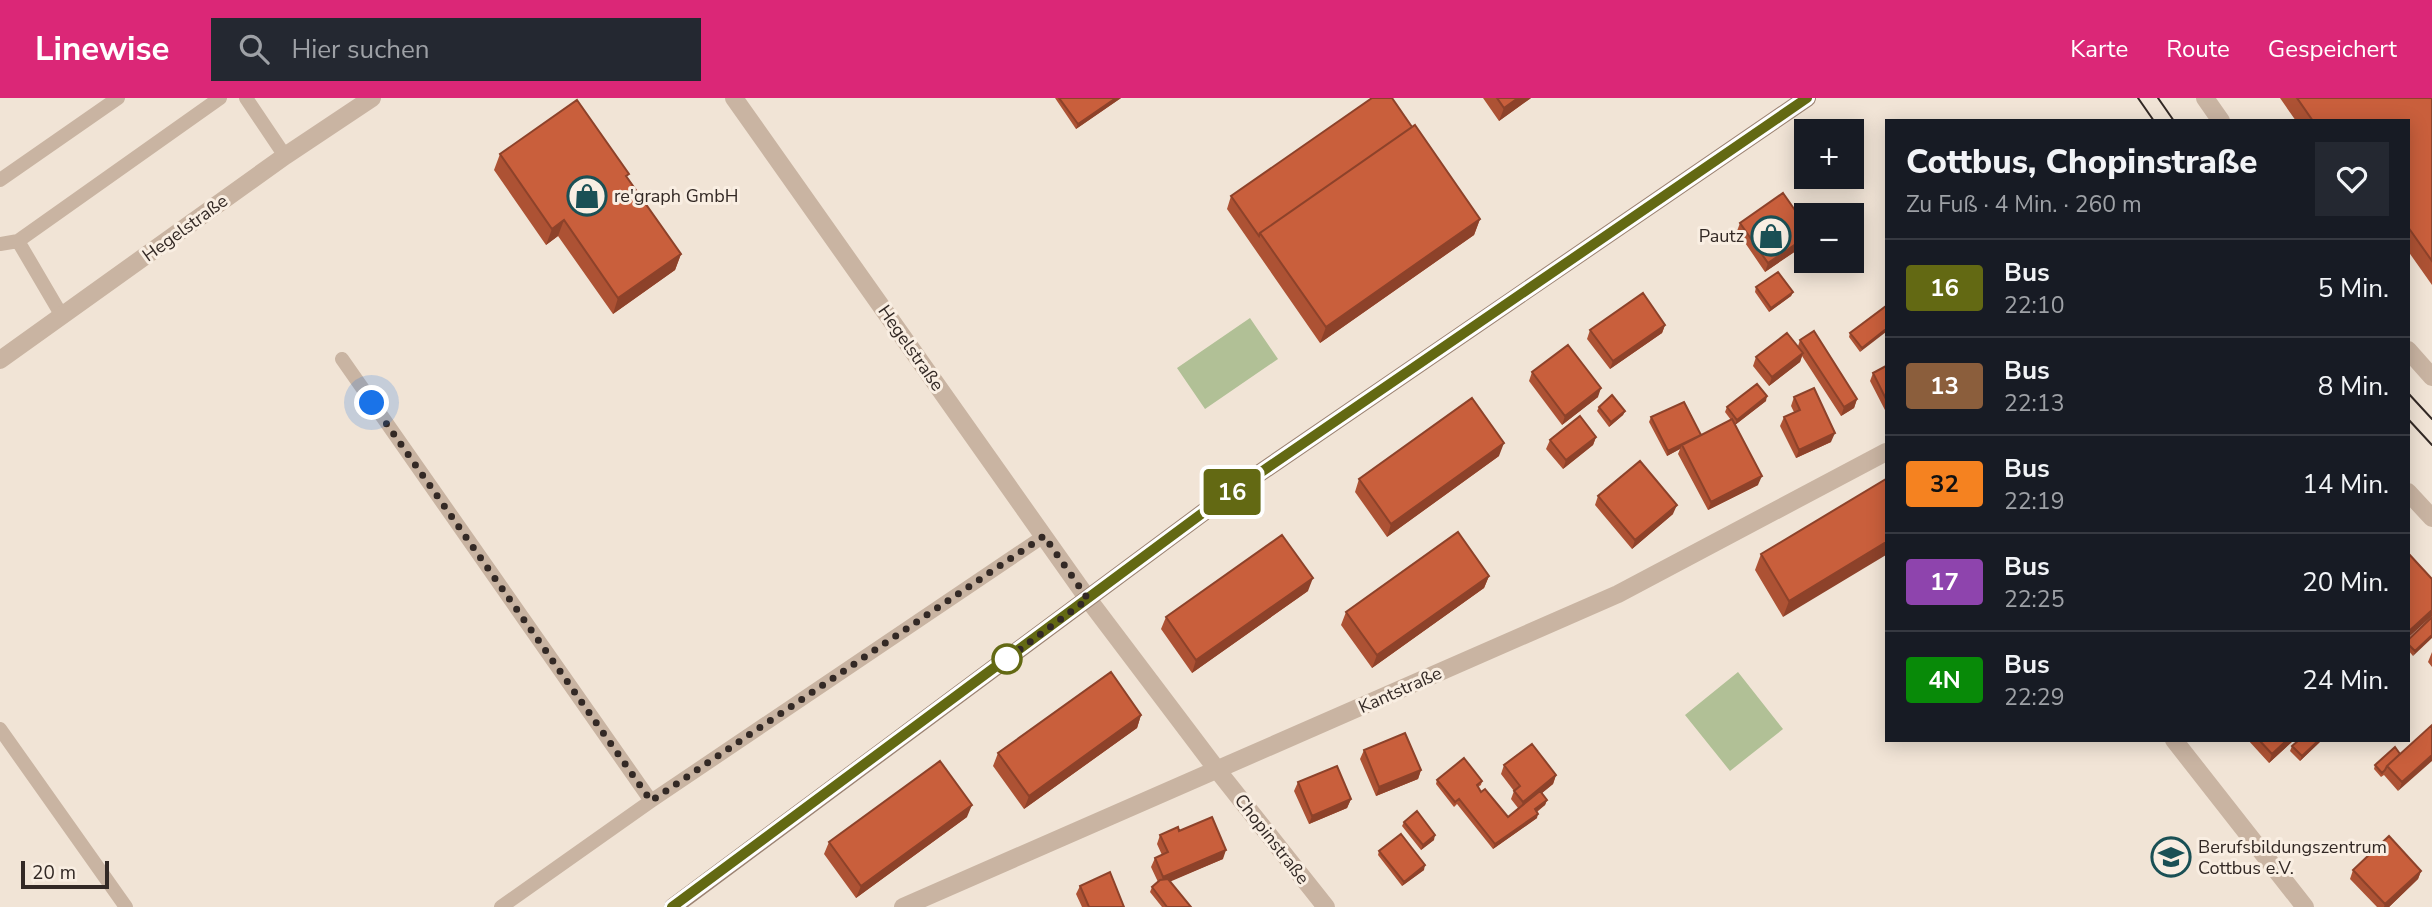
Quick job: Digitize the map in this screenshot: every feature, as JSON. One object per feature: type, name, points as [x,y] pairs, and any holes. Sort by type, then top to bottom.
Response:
[{"type":"street","name":"Hegelstraße","points":[[0,360],[285,156],[372,98]]},
{"type":"street","name":"Hegelstraße","points":[[734,98],[1088,599],[1218,771]]},
{"type":"street","points":[[673,907],[1216,503],[1807,98]]},
{"type":"street","points":[[2205,98],[2220,119]]},
{"type":"street","points":[[2410,353],[2432,377]]},
{"type":"street","name":"Kantstraße","points":[[903,907],[1618,594],[1885,453]]},
{"type":"street","points":[[2410,494],[2432,517]]},
{"type":"street","points":[[2176,742],[2305,907]]},
{"type":"street","name":"Chopinstraße","points":[[1218,771],[1326,907]]},
{"type":"lane","points":[[0,180],[118,98]]},
{"type":"lane","points":[[0,244],[18,241],[220,98]]},
{"type":"lane","points":[[246,98],[285,156]]},
{"type":"lane","points":[[18,241],[62,316]]},
{"type":"lane","points":[[342,359],[651,801]]},
{"type":"lane","points":[[501,907],[651,801],[1044,536]]},
{"type":"lane","points":[[0,729],[125,907]]},
{"type":"green space","points":[[1250,318],[1278,359],[1205,409],[1177,368]]},
{"type":"green space","points":[[1738,672],[1783,729],[1730,771],[1685,715]]},
{"type":"building","points":[[1059,98],[1116,98],[1078,124]]},
{"type":"building","points":[[1372,98],[1392,98],[1412,127],[1259,236],[1231,196]]},
{"type":"building","points":[[1497,98],[1518,98],[1504,108]]},
{"type":"building","points":[[2297,98],[2432,98],[2432,261],[2410,230],[2410,119],[2312,119]]},
{"type":"building","points":[[577,100],[681,254],[618,298],[564,220],[552,229],[500,154]]},
{"type":"building","points":[[1415,125],[1480,219],[1326,327],[1260,233]]},
{"type":"building","name":"Pautz","points":[[1783,193],[1794,209],[1794,245],[1768,263],[1740,223]]},
{"type":"building","points":[[1778,272],[1793,292],[1771,308],[1756,287]]},
{"type":"building","points":[[1643,293],[1665,325],[1613,361],[1590,330]]},
{"type":"building","points":[[1885,307],[1885,330],[1862,348],[1850,333]]},
{"type":"building","points":[[1814,331],[1857,399],[1844,407],[1800,340]]},
{"type":"building","points":[[1787,333],[1803,353],[1772,377],[1756,357]]},
{"type":"building","points":[[1568,345],[1601,388],[1565,416],[1532,372]]},
{"type":"building","points":[[1885,367],[1885,397],[1873,373]]},
{"type":"building","points":[[1757,384],[1767,396],[1737,420],[1727,407]]},
{"type":"building","points":[[1814,388],[1835,433],[1799,450],[1784,417],[1800,410],[1794,397]]},
{"type":"building","points":[[1612,395],[1625,411],[1611,422],[1599,407]]},
{"type":"building","points":[[1472,398],[1504,443],[1391,524],[1359,479]]},
{"type":"building","points":[[1684,402],[1701,435],[1668,451],[1651,417]]},
{"type":"building","points":[[1580,416],[1596,437],[1566,460],[1550,440]]},
{"type":"building","points":[[1732,419],[1762,476],[1711,502],[1682,445]]},
{"type":"building","points":[[1640,461],[1677,505],[1635,540],[1598,496]]},
{"type":"building","points":[[1885,480],[1885,543],[1789,601],[1761,554]]},
{"type":"building","points":[[1458,532],[1489,576],[1377,655],[1346,612]]},
{"type":"building","points":[[1282,535],[1313,578],[1196,660],[1166,617]]},
{"type":"building","points":[[2410,555],[2432,579],[2432,610],[2410,630]]},
{"type":"building","points":[[2432,617],[2432,635],[2415,651],[2410,646],[2410,638]]},
{"type":"building","points":[[1111,672],[1141,715],[1029,796],[998,753]]},
{"type":"building","points":[[2432,725],[2432,755],[2402,782],[2387,766]]},
{"type":"building","points":[[1405,733],[1421,770],[1379,787],[1364,750]]},
{"type":"building","points":[[2261,742],[2285,742],[2272,754]]},
{"type":"building","points":[[2297,742],[2317,742],[2302,756],[2292,746]]},
{"type":"building","points":[[1532,744],[1556,775],[1523,802],[1514,791],[1520,786],[1504,765]]},
{"type":"building","points":[[2395,747],[2400,754],[2382,773],[2375,765]]},
{"type":"building","points":[[1464,758],[1482,781],[1477,785],[1481,792],[1485,789],[1508,817],[1540,791],[1547,800],[1535,809],[1538,814],[1495,844],[1459,799],[1455,802],[1437,780]]},
{"type":"building","points":[[940,761],[972,805],[861,886],[829,842]]},
{"type":"building","points":[[1337,766],[1351,799],[1312,816],[1298,782]]},
{"type":"building","points":[[1417,811],[1435,835],[1423,845],[1404,822]]},
{"type":"building","points":[[1212,817],[1226,850],[1163,877],[1155,858],[1168,852],[1160,835],[1178,827],[1179,831]]},
{"type":"building","points":[[1401,834],[1425,865],[1404,882],[1379,851]]},
{"type":"building","points":[[2389,836],[2421,871],[2385,904],[2353,870]]},
{"type":"building","points":[[1110,872],[1124,907],[1089,907],[1080,886]]},
{"type":"building","points":[[1168,879],[1191,907],[1167,907],[1152,887],[1160,880]]},
{"type":"tram line","points":[[2138,98],[2153,119]]},
{"type":"tram line","points":[[2158,98],[2173,119]]},
{"type":"tram line","points":[[2410,395],[2432,419]]},
{"type":"tram line","points":[[2410,421],[2432,445]]},
{"type":"bus line","name":"16","points":[[672,907],[1216,503],[1807,98]]},
{"type":"place","name":"re'graph GmbH","points":[[587,196]]},
{"type":"place","name":"Pautz","points":[[1771,236]]},
{"type":"place","name":"Berufsbildungszentrum Cottbus e.V.","points":[[2171,857]]},
{"type":"route","points":[[372,403],[651,801],[1044,536],[1088,599],[1007,659]]}]
